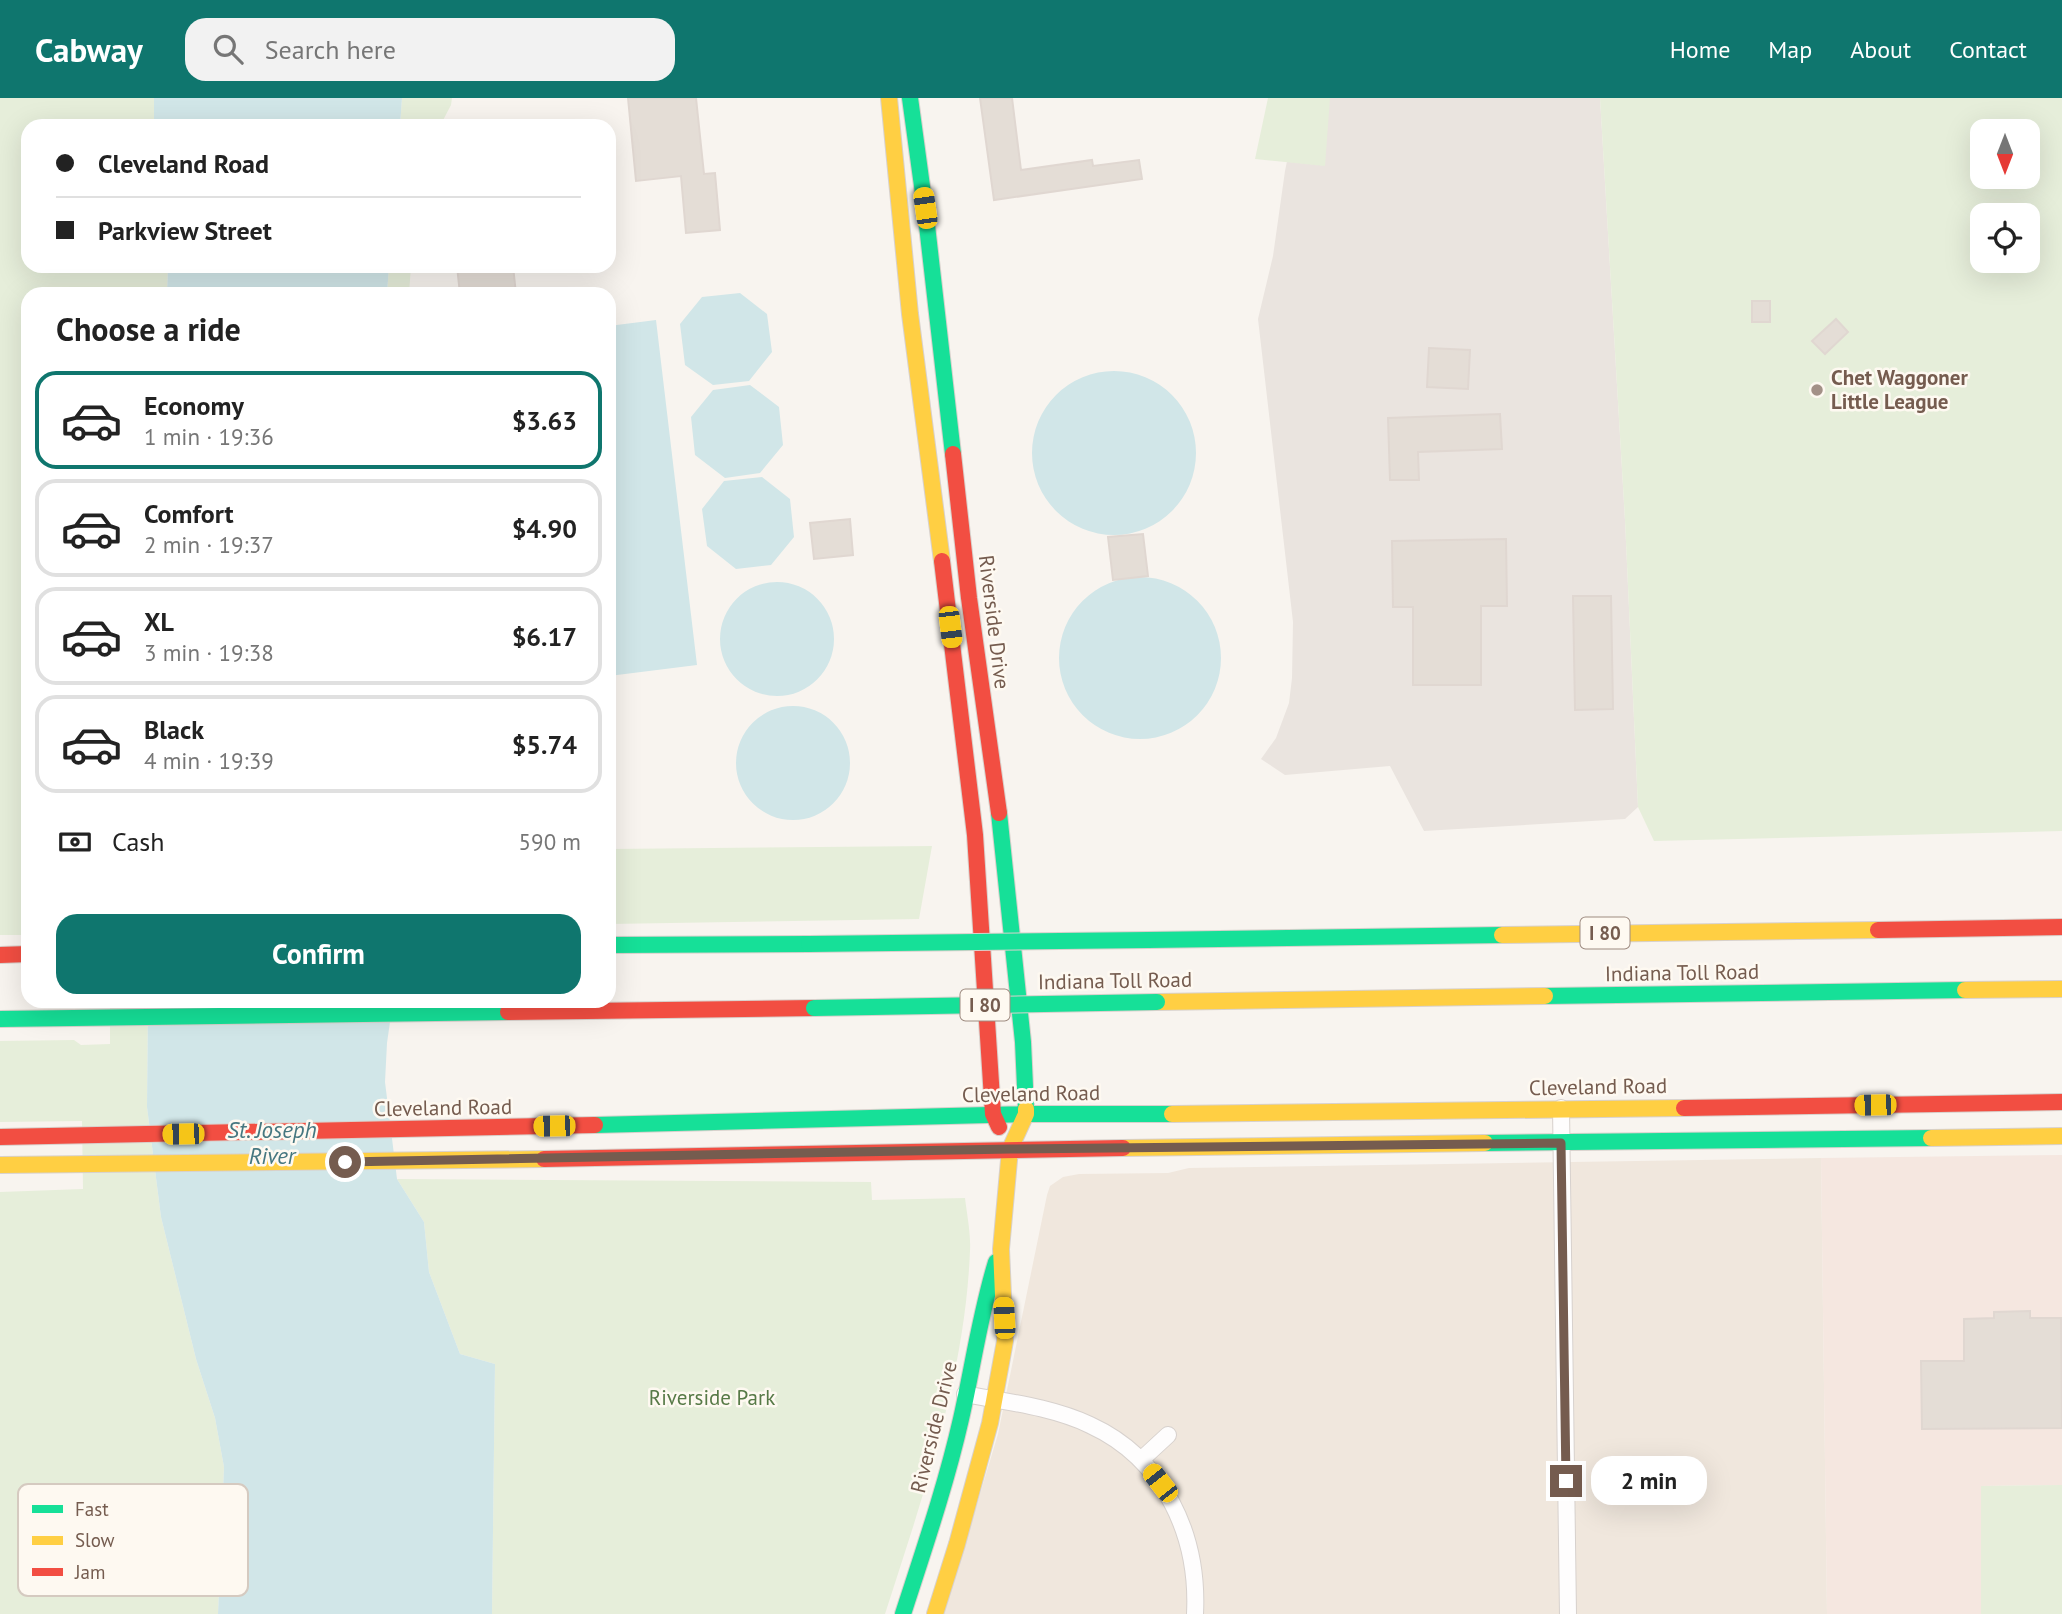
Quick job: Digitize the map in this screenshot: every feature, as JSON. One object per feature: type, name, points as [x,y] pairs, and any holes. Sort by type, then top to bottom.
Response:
[{"type":"main road","name":"Riverside Drive","points":[[889,98],[910,314],[975,835],[993,1114],[1010,1149]]},
{"type":"main road","name":"Riverside Drive","points":[[910,98],[969,598],[1001,824],[1023,1042],[1026,1114],[1010,1149],[1001,1249],[1005,1341],[994,1399],[957,1544],[934,1614]]},
{"type":"main road","name":"Indiana Toll Road","points":[[616,945],[2062,927]]},
{"type":"main road","points":[[0,955],[21,954]]},
{"type":"main road","name":"Indiana Toll Road","points":[[0,1018],[2062,989]]},
{"type":"main road","name":"Cleveland Road","points":[[0,1137],[447,1129],[993,1114],[1291,1114],[2062,1102]]},
{"type":"main road","points":[[0,1165],[451,1161],[1010,1149],[2062,1136]]},
{"type":"main road","name":"Riverside Drive","points":[[903,1614],[942,1491],[983,1303],[1001,1249]]},
{"type":"street","points":[[1561,1108],[1568,1614]]},
{"type":"street","points":[[965,1394],[1057,1413],[1090,1425],[1112,1437],[1142,1460],[1176,1506],[1185,1531],[1194,1564],[1195,1614]]},
{"type":"street","points":[[1142,1460],[1168,1435]]},
{"type":"shaded area","points":[[1300,98],[1600,98],[1625,520],[1638,807],[1625,819],[1424,831],[1390,766],[1285,775],[1261,759],[1276,738],[1289,703],[1293,622],[1258,319],[1273,256],[1285,171]]},
{"type":"shaded area","points":[[2062,1155],[2062,1485],[1981,1486],[1981,1614],[1827,1614],[1821,1158]]},
{"type":"shaded area","points":[[1821,1158],[1827,1614],[944,1614],[998,1434],[1047,1195],[1050,1186],[1063,1177],[1079,1174],[1168,1173],[1189,1168]]},
{"type":"green space","points":[[0,98],[154,98],[154,119],[21,119],[21,273],[168,273],[167,287],[21,287],[21,935],[0,935]]},
{"type":"green space","points":[[402,98],[452,98],[444,119],[400,119]]},
{"type":"green space","points":[[1268,98],[1330,98],[1325,166],[1255,159]]},
{"type":"green space","name":"Chet Waggoner Little League","points":[[1600,98],[2062,98],[2062,831],[1654,841],[1638,807],[1625,520]]},
{"type":"green space","points":[[388,273],[410,273],[410,287],[388,287]]},
{"type":"green space","points":[[932,846],[919,919],[616,924],[616,849]]},
{"type":"green space","points":[[110,1008],[148,1008],[147,1107],[161,1217],[196,1359],[215,1418],[224,1467],[223,1484],[18,1484],[18,1596],[219,1596],[218,1614],[0,1614],[0,1192],[83,1189],[82,1121],[0,1122],[0,1041],[74,1040],[81,1045],[110,1044]]},
{"type":"green space","name":"Riverside Park","points":[[397,1179],[871,1182],[872,1200],[965,1198],[970,1251],[960,1344],[940,1435],[885,1614],[492,1614],[495,1364],[460,1354],[429,1272],[424,1222]]},
{"type":"green space","points":[[2062,1485],[2062,1614],[1981,1614],[1981,1486]]},
{"type":"water","points":[[154,98],[402,98],[400,119],[154,119]]},
{"type":"water","points":[[168,273],[388,273],[388,287],[167,287]]},
{"type":"water","points":[[740,293],[767,314],[772,352],[749,381],[713,385],[685,365],[680,324],[702,297]]},
{"type":"water","points":[[656,320],[697,665],[616,675],[616,325]]},
{"type":"water","points":[[1114,371],[1145,378],[1172,395],[1189,422],[1196,453],[1189,484],[1172,511],[1145,528],[1114,535],[1083,528],[1056,511],[1039,484],[1032,453],[1039,422],[1056,395],[1083,378]]},
{"type":"water","points":[[750,385],[779,407],[783,445],[760,473],[725,478],[695,455],[691,417],[713,390]]},
{"type":"water","points":[[762,477],[790,499],[794,537],[771,565],[736,569],[707,546],[702,509],[724,481]]},
{"type":"water","points":[[1140,577],[1171,583],[1198,600],[1215,627],[1221,658],[1215,689],[1198,716],[1171,733],[1140,739],[1109,733],[1082,716],[1065,689],[1059,658],[1065,627],[1082,600],[1109,583]]},
{"type":"water","points":[[777,582],[799,586],[817,599],[830,617],[834,639],[830,661],[817,679],[799,692],[777,696],[755,692],[737,679],[724,661],[720,639],[724,617],[737,599],[755,586]]},
{"type":"water","points":[[793,706],[815,710],[833,723],[846,741],[850,763],[846,785],[833,803],[815,816],[793,820],[771,816],[753,803],[740,785],[736,763],[740,741],[753,723],[771,710]]},
{"type":"water","name":"St. Joseph River","points":[[148,1008],[392,1008],[385,1082],[397,1179],[424,1222],[429,1272],[460,1354],[495,1364],[492,1614],[218,1614],[219,1596],[248,1596],[248,1484],[223,1484],[224,1467],[215,1418],[196,1359],[161,1217],[147,1107]]},
{"type":"building","points":[[628,98],[696,98],[704,174],[715,173],[720,230],[686,233],[681,176],[636,181]]},
{"type":"building","points":[[980,98],[1012,98],[1021,170],[1092,160],[1093,166],[1139,160],[1142,179],[994,200]]},
{"type":"building","points":[[458,273],[514,273],[515,287],[459,287]]},
{"type":"building","points":[[1752,301],[1770,301],[1770,322],[1752,322]]},
{"type":"building","points":[[1836,319],[1848,332],[1825,354],[1812,341]]},
{"type":"building","points":[[1429,348],[1470,350],[1468,389],[1427,387]]},
{"type":"building","points":[[1500,414],[1502,449],[1418,452],[1419,480],[1390,480],[1388,418]]},
{"type":"building","points":[[850,519],[853,555],[814,559],[810,523]]},
{"type":"building","points":[[1143,534],[1148,576],[1113,580],[1108,537]]},
{"type":"building","points":[[1506,539],[1507,606],[1481,606],[1481,685],[1413,685],[1413,607],[1393,607],[1392,541]]},
{"type":"building","points":[[1573,596],[1611,596],[1613,709],[1575,710]]},
{"type":"building","points":[[2030,1311],[2030,1318],[2061,1318],[2062,1428],[1922,1429],[1921,1361],[1964,1361],[1964,1319],[1994,1318],[1994,1312]]},
{"type":"traffic: fast","points":[[910,98],[953,454]]},
{"type":"traffic: fast","points":[[999,813],[1023,1042],[1026,1109]]},
{"type":"traffic: fast","points":[[1148,940],[1502,935]]},
{"type":"traffic: fast","points":[[809,944],[1148,940]]},
{"type":"traffic: fast","points":[[616,945],[809,944]]},
{"type":"traffic: fast","points":[[1545,996],[1965,990]]},
{"type":"traffic: fast","points":[[814,1008],[1157,1002]]},
{"type":"traffic: fast","points":[[0,1019],[508,1012]]},
{"type":"traffic: fast","points":[[595,1125],[1026,1114],[1172,1114]]},
{"type":"traffic: fast","points":[[1485,1143],[1931,1138]]},
{"type":"traffic: fast","points":[[903,1614],[955,1444],[996,1262]]},
{"type":"traffic: slow","points":[[889,98],[910,314],[942,561]]},
{"type":"traffic: slow","points":[[1502,935],[1878,930]]},
{"type":"traffic: slow","points":[[1965,990],[2062,989]]},
{"type":"traffic: slow","points":[[1157,1002],[1545,996]]},
{"type":"traffic: slow","points":[[1172,1114],[1684,1108]]},
{"type":"traffic: slow","points":[[935,1614],[990,1423],[1005,1341],[1001,1249],[1010,1149],[1026,1109]]},
{"type":"traffic: slow","points":[[1931,1138],[2062,1136]]},
{"type":"traffic: slow","points":[[1123,1148],[1485,1143]]},
{"type":"traffic: slow","points":[[0,1165],[544,1159]]},
{"type":"traffic: jam","points":[[953,454],[969,598],[999,813]]},
{"type":"traffic: jam","points":[[942,561],[975,835],[993,1114],[999,1127]]},
{"type":"traffic: jam","points":[[1878,930],[2062,927]]},
{"type":"traffic: jam","points":[[0,955],[21,954]]},
{"type":"traffic: jam","points":[[508,1012],[814,1008]]},
{"type":"traffic: jam","points":[[1684,1108],[2062,1102]]},
{"type":"traffic: jam","points":[[0,1137],[595,1125]]},
{"type":"traffic: jam","points":[[544,1159],[1123,1148]]},
{"type":"place","name":"Chet Waggoner Little League","points":[[1817,390]]},
{"type":"route","points":[[345,1162],[1010,1149],[1561,1143],[1566,1481]]}]
